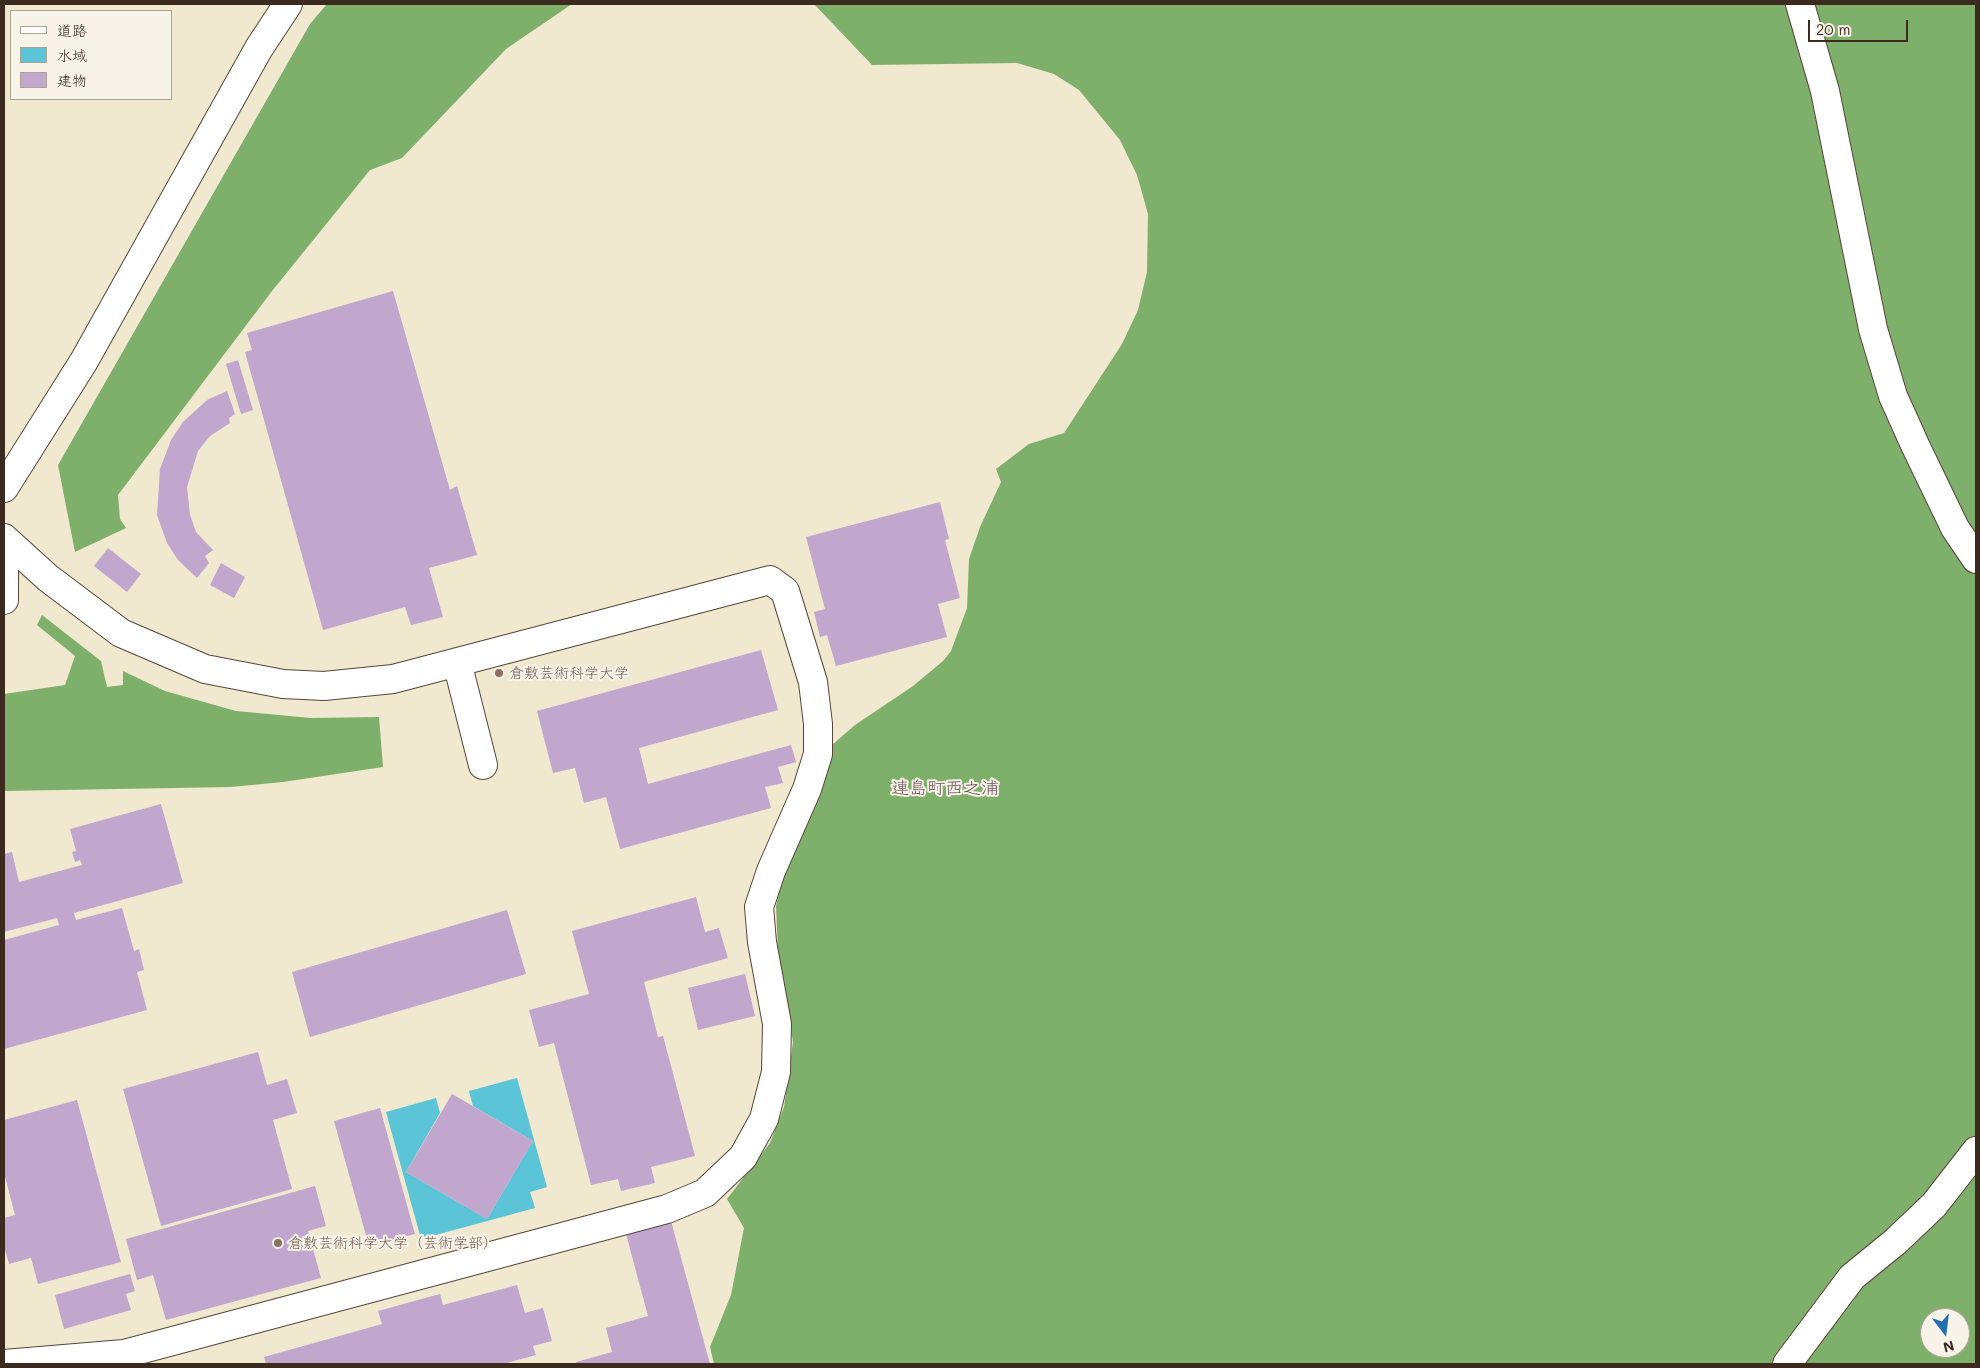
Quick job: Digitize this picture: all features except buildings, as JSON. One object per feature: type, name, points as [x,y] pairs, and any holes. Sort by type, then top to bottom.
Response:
[{"type":"street","points":[[4,488],[84,361],[259,48],[288,4]]},
{"type":"street","points":[[1800,4],[1825,91],[1872,328],[1893,396],[1956,528],[1976,559]]},
{"type":"street","points":[[4,538],[4,600]]},
{"type":"street","points":[[4,538],[48,578],[121,633],[205,669],[283,684],[324,686],[393,679],[770,580],[785,591],[814,682],[818,724],[818,754],[807,789],[771,871],[759,907],[762,942],[777,1024],[776,1072],[764,1119],[743,1158],[705,1193],[667,1209],[134,1359],[4,1364]]},
{"type":"street","points":[[457,662],[483,765]]},
{"type":"street","points":[[1787,1364],[1852,1277],[1895,1242],[1934,1205],[1976,1151]]},
{"type":"green space","points":[[327,4],[572,4],[506,49],[402,158],[370,170],[272,291],[118,495],[120,519],[126,528],[75,552],[58,465],[310,24]]},
{"type":"green space","points":[[814,4],[1976,4],[1976,1364],[714,1364],[710,1347],[731,1295],[744,1228],[727,1199],[770,1143],[784,1107],[793,1042],[778,953],[776,906],[784,869],[833,744],[855,725],[913,686],[943,661],[951,651],[967,608],[969,559],[980,527],[1001,482],[996,469],[1029,444],[1064,433],[1122,344],[1138,310],[1147,272],[1148,214],[1137,175],[1120,140],[1079,90],[1054,74],[1017,63],[872,65]]},
{"type":"green space","points":[[42,615],[101,661],[107,687],[123,685],[123,671],[165,691],[236,711],[311,718],[379,717],[383,767],[283,782],[231,787],[4,791],[4,694],[65,685],[75,656],[37,625]]},
{"type":"water","points":[[517,1078],[547,1187],[530,1192],[535,1208],[421,1239],[386,1112],[436,1098],[440,1113],[406,1172],[487,1219],[533,1141],[473,1106],[469,1091]]},
{"type":"place","name":"倉敷芸術科学大学","points":[[499,673]]},
{"type":"place","name":"倉敷芸術科学大学（芸術学部）","points":[[278,1243]]},
{"type":"district","name":"連島町西之浦","points":[[945,788]]}]
